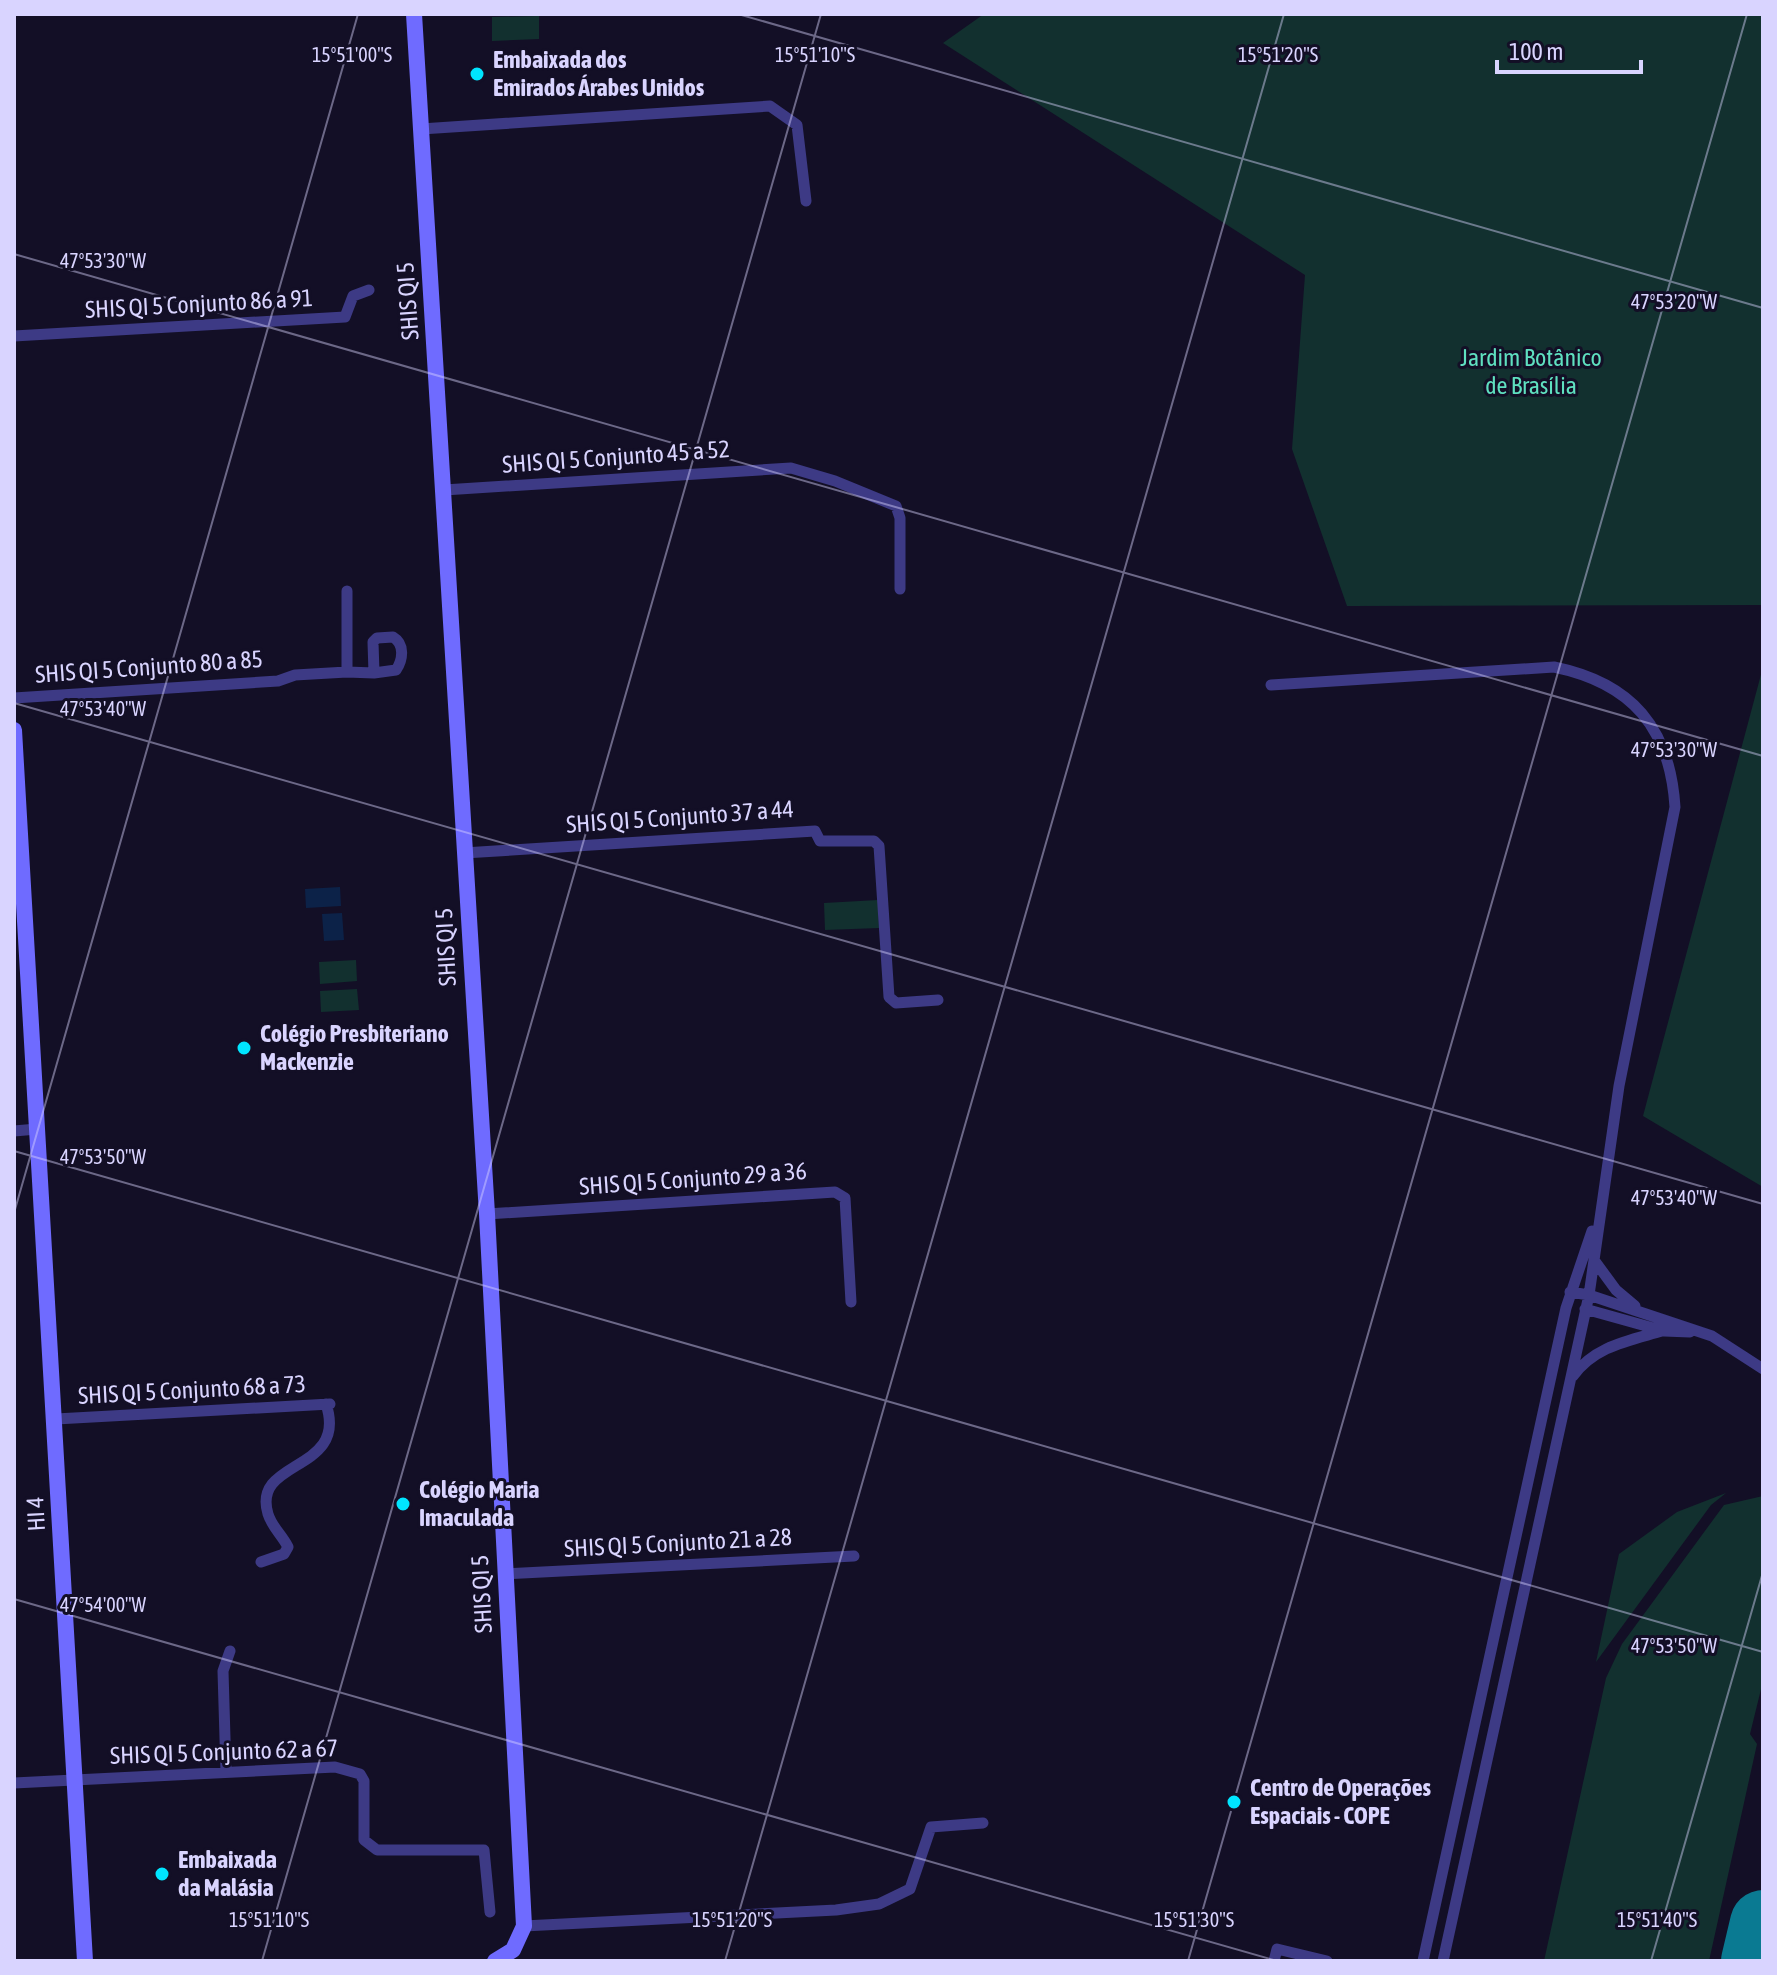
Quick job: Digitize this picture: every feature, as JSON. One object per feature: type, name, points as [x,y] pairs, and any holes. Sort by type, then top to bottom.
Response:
[{"type":"street","name":"SHIS QI 5","points":[[414,14],[487,1214],[524,1926]]},
{"type":"street","points":[[421,129],[770,106],[797,125],[806,201]]},
{"type":"street","name":"SHIS QI 5 Conjunto 86 a 91","points":[[14,336],[345,317],[353,296],[369,290]]},
{"type":"street","name":"SHIS QI 5 Conjunto 45 a 52","points":[[444,490],[791,468],[835,481],[896,506],[900,518],[900,589]]},
{"type":"street","points":[[347,591],[347,672]]},
{"type":"street","points":[[1271,685],[1554,667],[1588,674],[1620,691],[1642,711],[1662,745],[1673,772],[1675,807],[1619,1086],[1589,1295],[1443,1961]]},
{"type":"street","name":"SHIS QI 5 Conjunto 80 a 85","points":[[14,698],[347,672],[374,673]]},
{"type":"street","name":"HI 4","points":[[14,730],[85,1961]]},
{"type":"street","name":"SHIS QI 5 Conjunto 37 a 44","points":[[464,853],[815,831],[820,841],[874,841],[879,846],[889,997],[896,1003],[938,1000]]},
{"type":"street","points":[[14,1131],[37,1129]]},
{"type":"street","name":"SHIS QI 5 Conjunto 29 a 36","points":[[487,1214],[835,1192],[845,1198],[851,1302]]},
{"type":"street","points":[[1423,1961],[1570,1292],[1598,1216]]},
{"type":"street","points":[[1594,1260],[1616,1290],[1642,1311]]},
{"type":"street","points":[[1570,1292],[1642,1311],[1702,1332],[1726,1342],[1763,1369]]},
{"type":"street","points":[[1585,1309],[1664,1331],[1702,1332]]},
{"type":"street","points":[[1571,1380],[1583,1362],[1602,1349],[1664,1331]]},
{"type":"street","name":"SHIS QI 5 Conjunto 68 a 73","points":[[56,1419],[328,1404],[331,1425],[322,1449],[275,1479],[270,1487],[267,1512],[288,1547],[284,1554],[261,1562]]},
{"type":"street","name":"SHIS QI 5 Conjunto 21 a 28","points":[[505,1574],[854,1556]]},
{"type":"street","points":[[226,1772],[223,1671],[230,1651]]},
{"type":"street","name":"SHIS QI 5 Conjunto 62 a 67","points":[[14,1783],[335,1767],[360,1774],[364,1781],[364,1840],[369,1847],[377,1850],[479,1847],[484,1850],[490,1912]]},
{"type":"street","points":[[495,1961],[513,1950],[524,1926],[855,1908],[879,1904],[910,1889],[931,1827],[983,1823]]},
{"type":"street","points":[[1436,1904],[1439,1912],[1445,1915],[1455,1908]]},
{"type":"street","points":[[1274,1961],[1277,1949],[1327,1961]]},
{"type":"green space","name":"Jardim Botânico de Brasília","points":[[984,14],[1763,14],[1763,605],[1347,606],[1292,449],[1305,275],[943,43]]},
{"type":"green space","points":[[539,16],[539,39],[492,41],[492,17]]},
{"type":"green space","points":[[1763,667],[1763,1187],[1643,1116]]},
{"type":"green space","points":[[878,900],[879,928],[825,930],[824,903]]},
{"type":"green space","points":[[356,960],[357,981],[320,984],[319,962]]},
{"type":"green space","points":[[357,989],[359,1010],[321,1012],[320,991]]},
{"type":"green space","points":[[1726,1493],[1711,1505],[1596,1662],[1619,1554],[1677,1512]]},
{"type":"green space","points":[[1763,1496],[1763,1681],[1750,1734],[1757,1744],[1709,1961],[1544,1961],[1606,1678],[1622,1644],[1724,1505]]},
{"type":"water","points":[[340,887],[341,906],[306,908],[305,889]]},
{"type":"water","points":[[342,913],[344,940],[324,941],[322,914]]},
{"type":"runway","points":[[1754,1961],[1763,1923]]},
{"type":"place","name":"Embaixada dos Emirados Árabes Unidos","points":[[477,74]]},
{"type":"place","name":"Colégio Presbiteriano Mackenzie","points":[[244,1048]]},
{"type":"place","name":"Colégio Maria Imaculada","points":[[403,1504]]},
{"type":"place","name":"Centro de Operações Espaciais - COPE","points":[[1234,1802]]},
{"type":"place","name":"Embaixada da Malásia","points":[[162,1874]]}]
